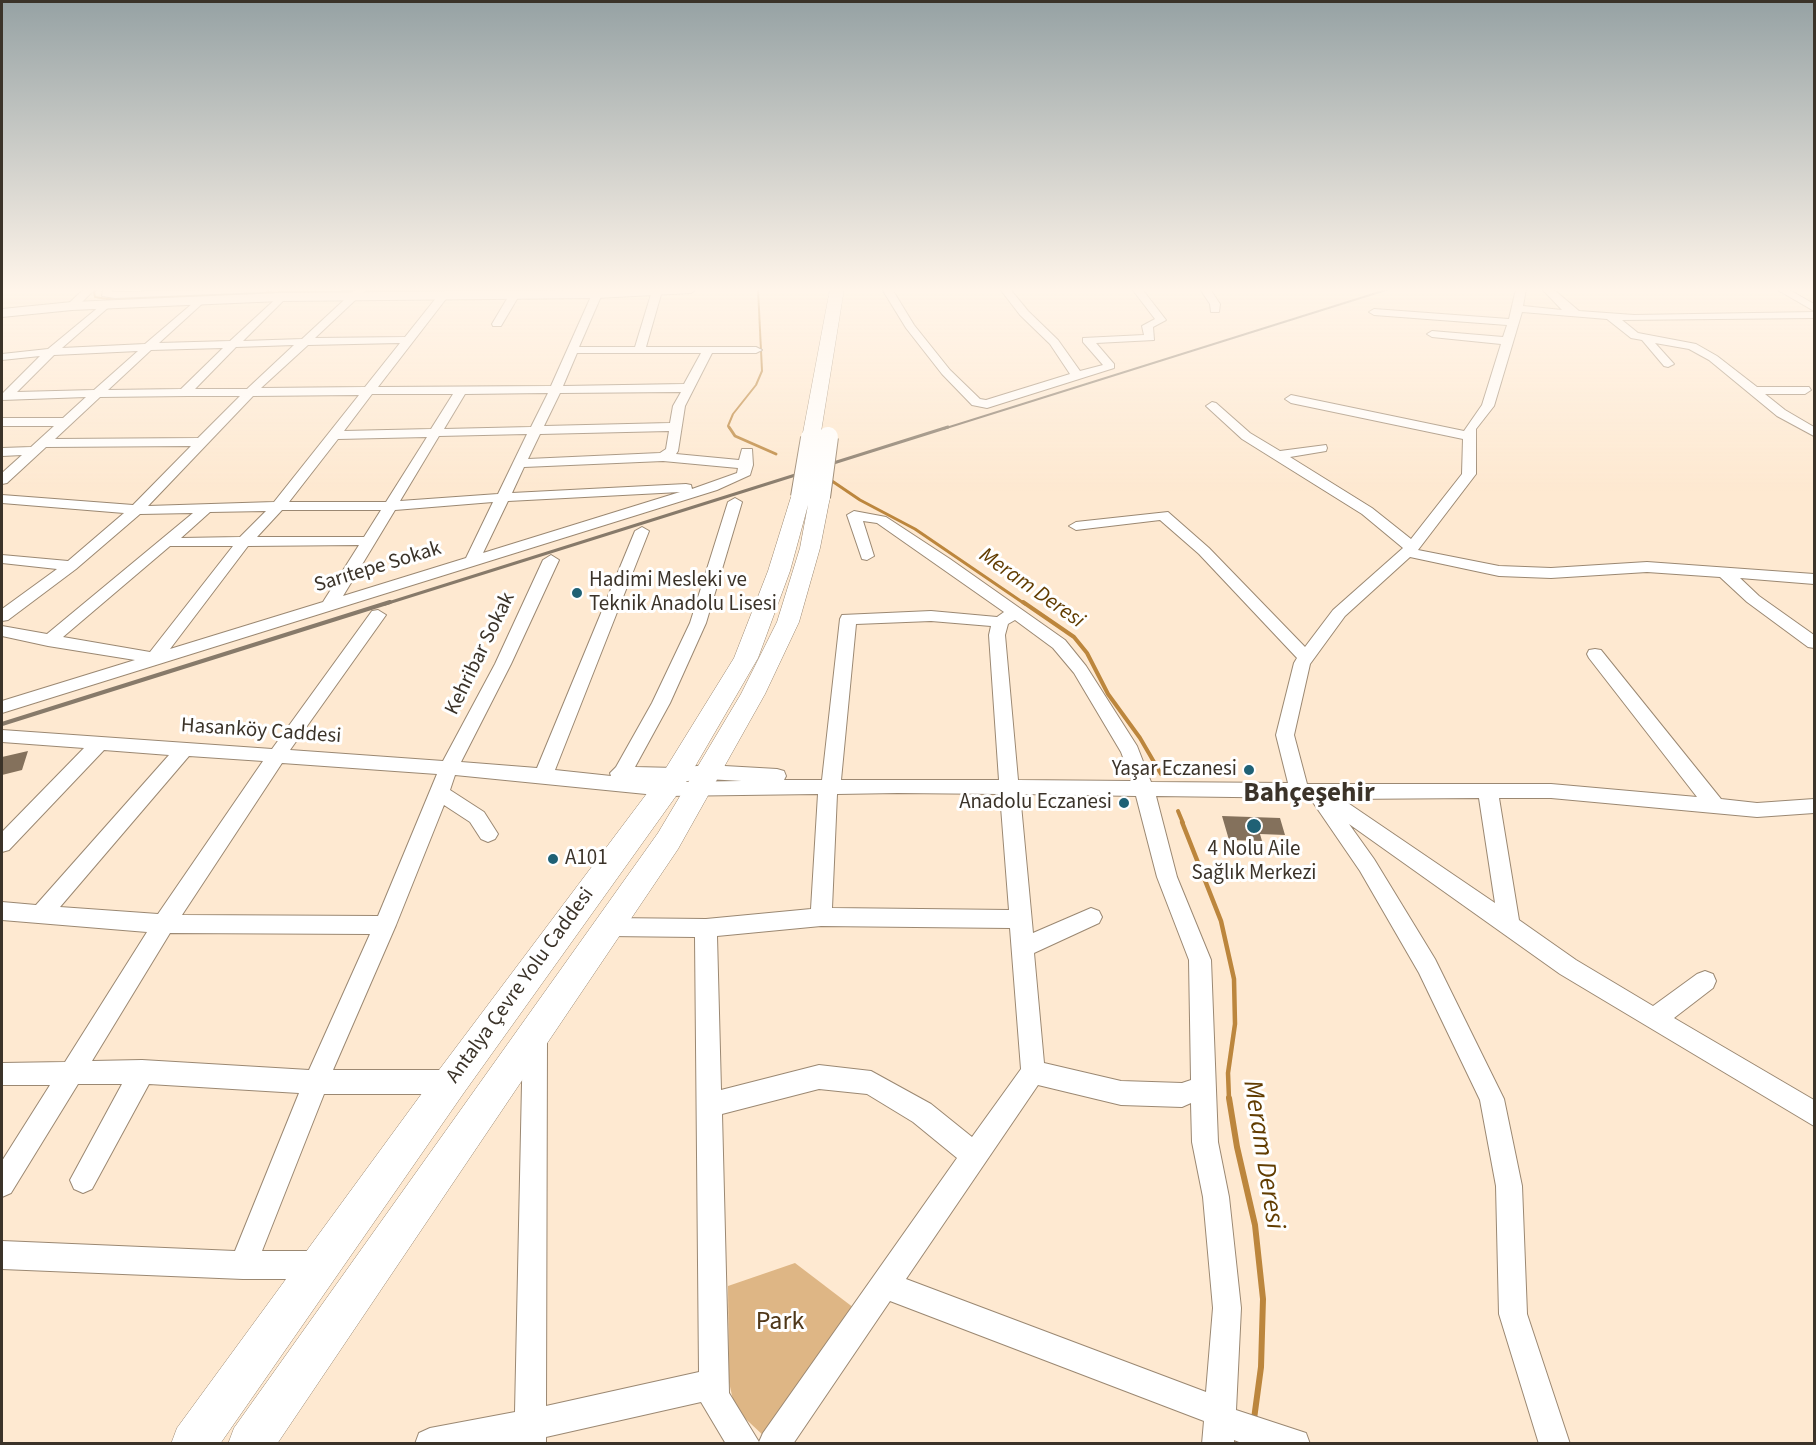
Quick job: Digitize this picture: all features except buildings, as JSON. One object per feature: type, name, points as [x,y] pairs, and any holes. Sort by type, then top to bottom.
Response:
[{"type":"highway","name":"Antalya Çevre Yolu Caddesi","points":[[193,1443],[451,1082],[753,694],[788,622],[810,548],[832,502],[823,434],[830,356]]},
{"type":"highway","points":[[833,403],[840,356]]},
{"type":"highway","name":"Antalya Çevre Yolu Caddesi","points":[[250,1443],[668,841],[687,781]]},
{"type":"street","points":[[4,397],[46,356]]},
{"type":"street","points":[[2,480],[137,356]]},
{"type":"street","points":[[183,394],[222,356]]},
{"type":"street","points":[[2,616],[71,566],[136,510],[249,393],[290,356]]},
{"type":"street","points":[[2,631],[154,658],[243,543],[278,506],[396,356]]},
{"type":"street","points":[[472,561],[569,356]]},
{"type":"street","points":[[520,463],[663,457],[672,451],[679,406],[705,356]]},
{"type":"street","points":[[934,356],[976,402],[987,404],[1110,366],[1102,356]]},
{"type":"street","points":[[1064,356],[1077,376]]},
{"type":"street","points":[[1502,356],[1488,406],[1470,429],[1469,474],[1409,550],[1339,613],[1306,657],[1302,663],[1286,735],[1307,791],[1367,865],[1427,966],[1492,1100],[1509,1186],[1513,1314],[1555,1443]]},
{"type":"street","points":[[1661,356],[1668,364]]},
{"type":"street","points":[[1710,356],[1781,413],[1815,432]]},
{"type":"street","points":[[4,397],[687,388]]},
{"type":"street","points":[[1752,391],[1805,390]]},
{"type":"street","points":[[330,604],[461,391]]},
{"type":"street","points":[[1291,399],[1469,436]]},
{"type":"street","points":[[1212,406],[1230,424],[1275,456],[1367,511],[1409,550],[1499,571],[1551,573],[1647,567],[1815,579]]},
{"type":"street","points":[[2,422],[64,422]]},
{"type":"street","points":[[333,435],[676,427]]},
{"type":"street","points":[[2,452],[37,447],[202,442]]},
{"type":"street","points":[[1275,456],[1321,448]]},
{"type":"street","name":"Sarıtepe Sokak","points":[[2,707],[154,658],[712,487],[743,475],[747,459],[663,457]]},
{"type":"street","points":[[2,500],[136,510],[391,506],[536,495],[712,487]]},
{"type":"street","points":[[622,773],[662,703],[698,623],[735,502]]},
{"type":"street","points":[[832,502],[867,556]]},
{"type":"street","points":[[832,502],[881,520],[1008,617],[1059,644],[1080,670],[1130,751],[1144,788],[1167,877],[1200,960],[1205,1142],[1216,1197],[1227,1308],[1219,1425]]},
{"type":"street","points":[[48,640],[207,508]]},
{"type":"street","points":[[1076,526],[1163,515],[1204,551],[1306,657]]},
{"type":"street","points":[[544,773],[642,531]]},
{"type":"street","points":[[164,542],[369,542]]},
{"type":"street","points":[[2,559],[71,566]]},
{"type":"street","name":"Kehribar Sokak","points":[[243,1265],[316,1082],[385,925],[449,768],[503,664],[551,560]]},
{"type":"street","points":[[1724,572],[1753,599],[1815,643]]},
{"type":"street","points":[[2,1184],[69,1073],[164,924],[277,755],[378,615]]},
{"type":"street","points":[[821,917],[830,784],[848,620],[931,616],[1008,617]]},
{"type":"street","points":[[774,1443],[1033,1072],[997,635],[1008,617]]},
{"type":"street","points":[[1595,654],[1715,806]]},
{"type":"street","name":"Hasanköy Caddesi","points":[[3,738],[518,773]]},
{"type":"street","points":[[2,844],[100,743]]},
{"type":"street","points":[[41,914],[184,749]]},
{"type":"street","points":[[518,773],[622,773],[687,781],[790,777],[830,784]]},
{"type":"street","points":[[518,773],[687,781],[898,786],[1307,791],[1551,791],[1757,810],[1815,806]]},
{"type":"street","points":[[1307,791],[1509,924],[1568,967],[1815,1114]]},
{"type":"street","points":[[1488,792],[1509,924]]},
{"type":"street","points":[[439,793],[477,818],[488,834]]},
{"type":"street","points":[[2,911],[164,924],[385,925]]},
{"type":"street","points":[[609,927],[706,928],[821,917],[1021,919]]},
{"type":"street","points":[[1023,948],[1091,917]]},
{"type":"street","points":[[706,928],[714,1397],[744,1443]]},
{"type":"street","points":[[1655,1018],[1705,981]]},
{"type":"street","points":[[530,1434],[535,1032]]},
{"type":"street","points":[[2,1074],[142,1072],[316,1082],[451,1082]]},
{"type":"street","points":[[83,1180],[142,1072]]},
{"type":"street","points":[[1033,1072],[1121,1093],[1182,1095],[1204,1087]]},
{"type":"street","points":[[709,1105],[819,1077],[871,1083],[922,1113],[975,1156]]},
{"type":"street","points":[[2,1255],[243,1265],[322,1264]]},
{"type":"street","points":[[885,1285],[1219,1425],[1295,1443]]},
{"type":"street","points":[[430,1443],[530,1434],[714,1384]]},
{"type":"green space","name":"Park","points":[[795,1263],[854,1308],[765,1437],[735,1409],[729,1382],[728,1286]]},
{"type":"waterway","name":"Meram Deresi","points":[[730,429],[728,426],[733,414],[756,385],[762,371],[761,356]]},
{"type":"waterway","name":"Meram Deresi","points":[[729,427],[735,436],[776,454]]},
{"type":"waterway","name":"Meram Deresi","points":[[832,481],[860,500],[915,529],[1025,604]]},
{"type":"waterway","name":"Meram Deresi","points":[[1023,602],[1074,637],[1087,653],[1108,694],[1140,738],[1161,774]]},
{"type":"waterway","name":"Meram Deresi","points":[[1178,811],[1183,823]]},
{"type":"waterway","name":"Meram Deresi","points":[[1182,822],[1221,921],[1234,979],[1235,1024],[1228,1073],[1229,1099]]},
{"type":"waterway","name":"Meram Deresi","points":[[1229,1098],[1237,1147],[1255,1225],[1263,1299],[1261,1367],[1254,1419]]},
{"type":"railway","points":[[943,429],[1174,356]]},
{"type":"railway","points":[[385,604],[948,427]]},
{"type":"railway","points":[[2,724],[390,602]]},
{"type":"place","name":"Hadimi Mesleki ve Teknik Anadolu Lisesi","points":[[577,593]]},
{"type":"place","name":"Yaşar Eczanesi","points":[[1249,770]]},
{"type":"place","name":"Anadolu Eczanesi","points":[[1124,803]]},
{"type":"place","name":"4 Nolu Aile Sağlık Merkezi","points":[[1254,826]]},
{"type":"place","name":"A101","points":[[553,859]]},
{"type":"district","name":"Bahçeşehir","points":[[1309,795]]}]
